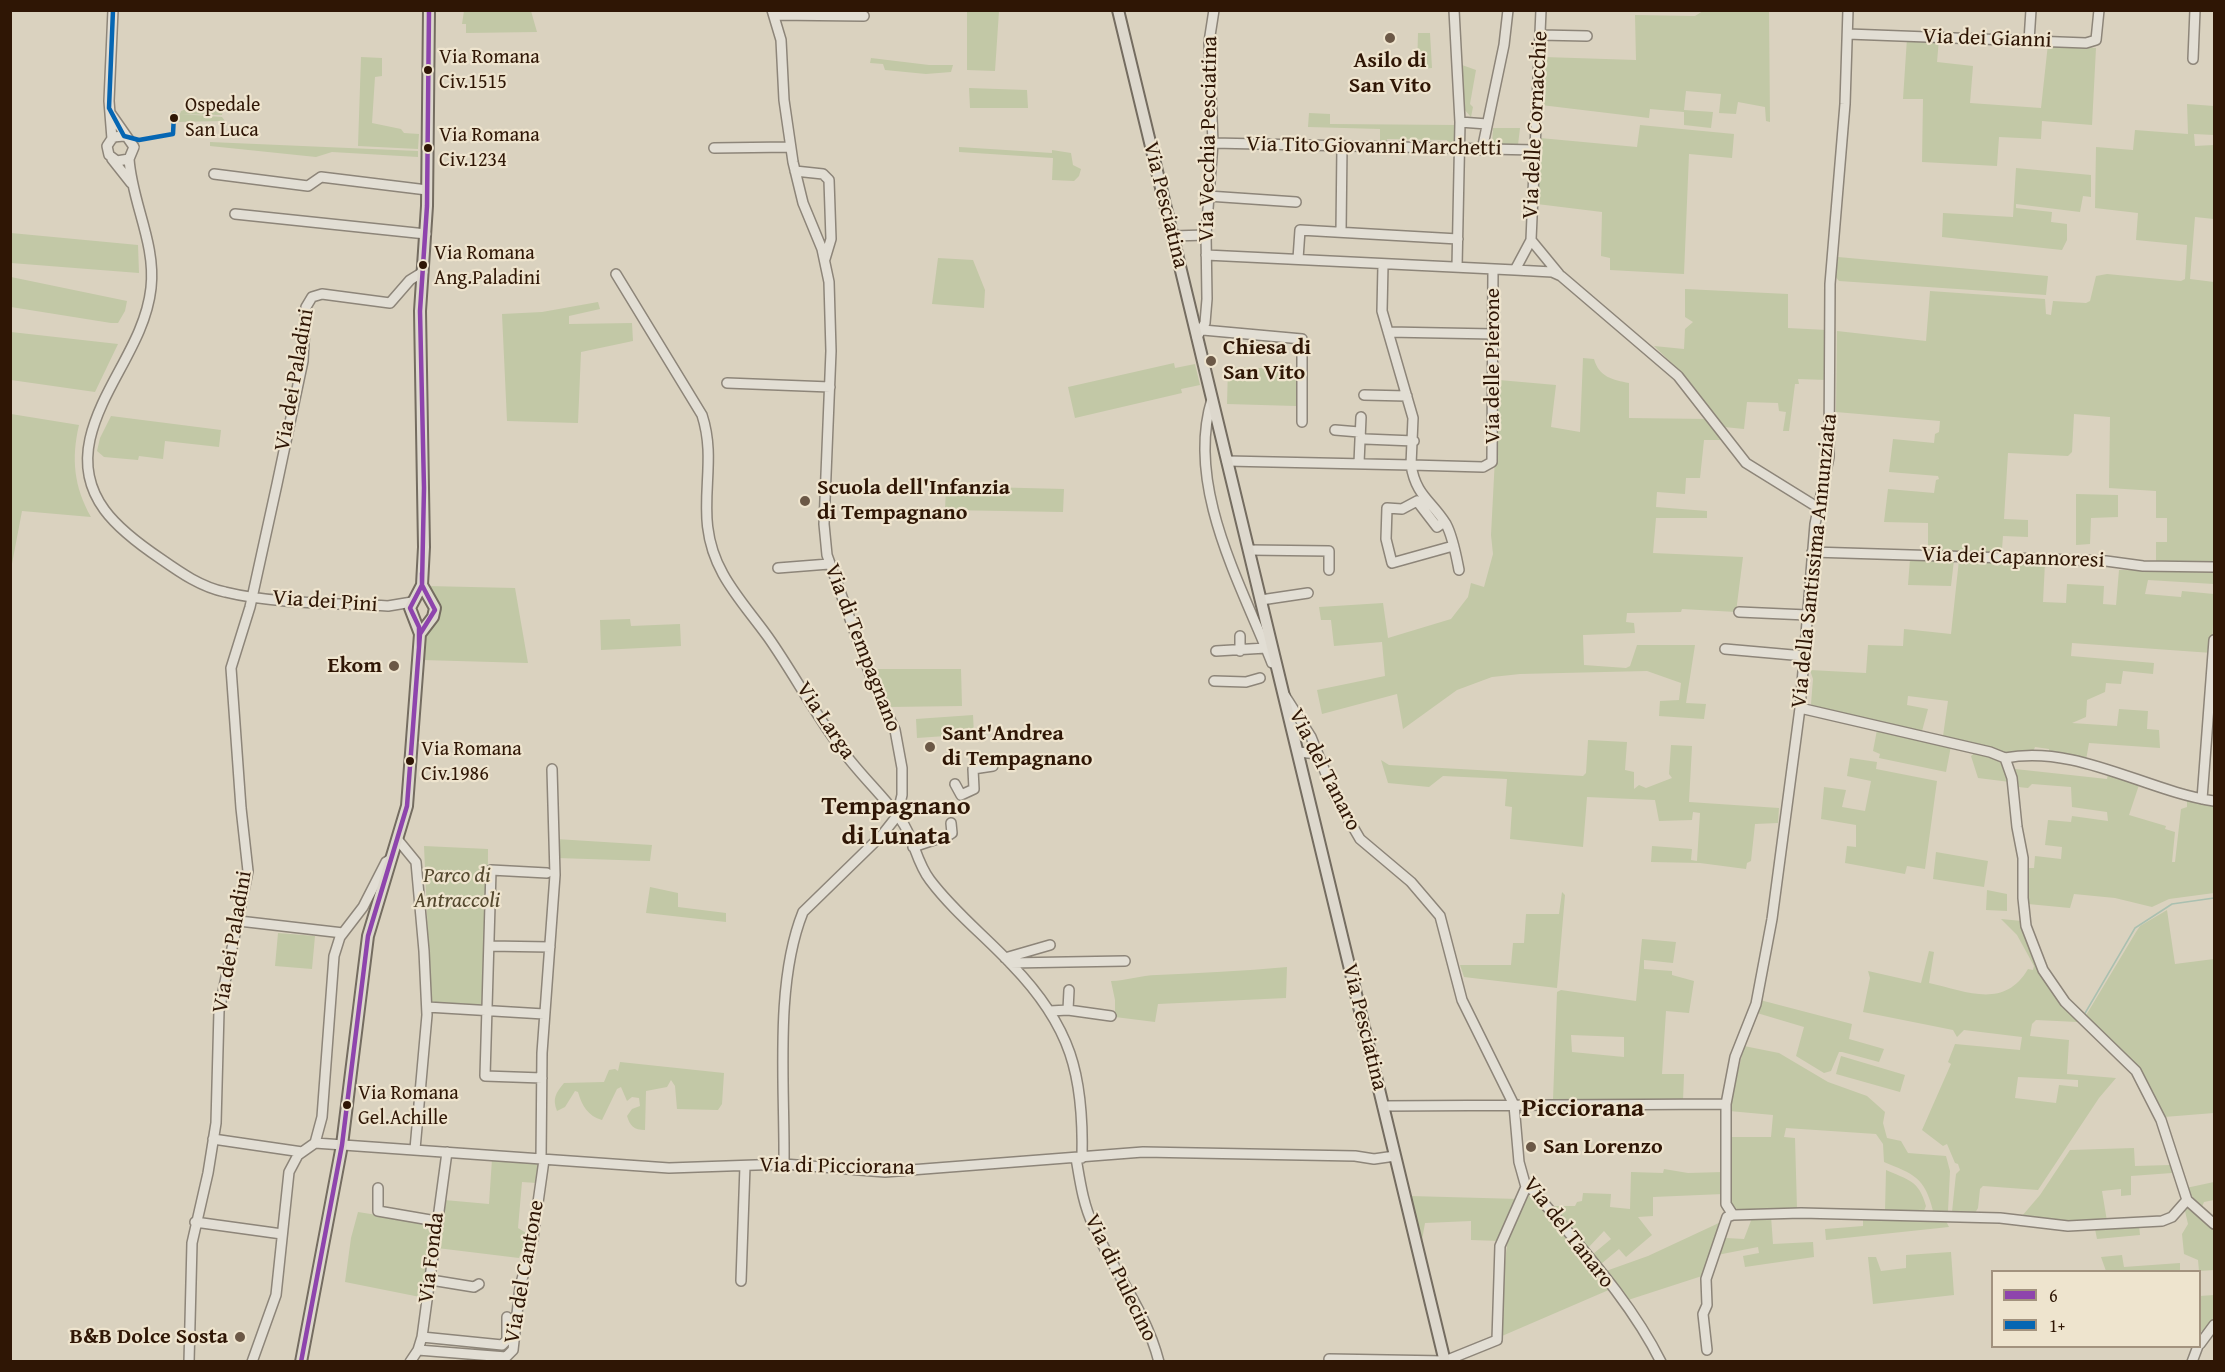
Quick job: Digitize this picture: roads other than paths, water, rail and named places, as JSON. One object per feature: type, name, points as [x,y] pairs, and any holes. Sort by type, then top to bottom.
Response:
[{"type":"main road","points":[[301,1362],[342,1145],[370,905],[398,840],[408,799],[420,634],[414,617],[414,601],[422,585],[424,488],[420,329],[426,234],[429,10]]},
{"type":"main road","name":"Via Pesciatina","points":[[1118,10],[1173,236],[1200,334],[1227,462],[1445,1361]]},
{"type":"main road","points":[[420,634],[435,608],[422,585]]},
{"type":"main road","points":[[414,601],[429,598]]},
{"type":"main road","points":[[414,617],[429,620]]},
{"type":"street","points":[[113,10],[109,111],[112,138],[107,148],[111,158],[131,183]]},
{"type":"street","name":"Via Vecchia Pesciatina","points":[[1200,334],[1207,299],[1206,235],[1213,143],[1209,42],[1214,10]]},
{"type":"street","points":[[1454,10],[1461,122],[1458,267]]},
{"type":"street","points":[[1482,150],[1504,45],[1508,10]]},
{"type":"street","name":"Via delle Cornacchie","points":[[1531,240],[1541,10]]},
{"type":"street","name":"Via della Santissima Annunziata","points":[[1733,1215],[1726,1204],[1724,1190],[1726,1104],[1735,1057],[1753,1015],[1760,986],[1800,708],[1817,507],[1827,468],[1831,432],[1830,284],[1841,169],[1848,10]]},
{"type":"street","points":[[2029,41],[2031,10]]},
{"type":"street","name":"Via dei Gianni","points":[[1848,34],[2086,43],[2096,40],[2099,10]]},
{"type":"street","points":[[2193,59],[2195,10]]},
{"type":"street","points":[[773,13],[864,16]]},
{"type":"street","name":"Via di Tempagnano","points":[[773,13],[781,40],[790,147],[795,171],[803,203],[825,259],[830,285],[830,387],[824,524],[828,564],[898,740],[903,785],[897,816]]},
{"type":"street","points":[[1540,35],[1587,36]]},
{"type":"street","points":[[109,111],[124,136],[133,145],[133,153],[129,159],[120,162],[111,158]]},
{"type":"street","points":[[1461,122],[1487,124]]},
{"type":"street","points":[[112,138],[124,136]]},
{"type":"street","name":"Via Tito Giovanni Marchetti","points":[[1213,143],[1535,150]]},
{"type":"street","points":[[1341,232],[1342,146]]},
{"type":"street","points":[[714,148],[790,147]]},
{"type":"street","points":[[129,159],[131,183]]},
{"type":"street","points":[[795,171],[823,174],[829,180],[831,239],[825,259]]},
{"type":"street","points":[[214,174],[309,186],[321,177],[427,189]]},
{"type":"street","name":"Via dei Pini","points":[[131,183],[149,244],[152,274],[150,296],[141,325],[92,430],[88,456],[90,481],[107,516],[136,542],[198,583],[222,592],[252,592],[398,607]]},
{"type":"street","points":[[1208,196],[1296,202]]},
{"type":"street","points":[[235,214],[426,234]]},
{"type":"street","points":[[1299,259],[1300,230],[1458,239]]},
{"type":"street","points":[[1173,236],[1206,235]]},
{"type":"street","points":[[1515,270],[1531,240],[1561,276],[1678,376],[1746,463],[1817,507]]},
{"type":"street","name":"Via delle Pierone","points":[[1206,255],[1551,272],[1561,276]]},
{"type":"street","points":[[1383,265],[1382,311],[1413,418],[1414,441],[1411,465],[1414,481],[1419,493],[1444,522],[1460,570]]},
{"type":"street","name":"Via delle Pierone","points":[[1411,465],[1490,466],[1493,457],[1493,269]]},
{"type":"street","name":"Via dei Paladini","points":[[189,1362],[191,1252],[195,1222],[208,1173],[213,1139],[218,1094],[219,1011],[239,921],[248,865],[241,808],[231,668],[252,592],[303,361],[308,302],[314,296],[322,294],[390,303],[410,280],[423,272]]},
{"type":"street","name":"Via Larga","points":[[616,274],[702,415],[708,441],[706,530],[723,574],[805,691],[837,744],[897,816]]},
{"type":"street","points":[[1388,332],[1494,334]]},
{"type":"street","points":[[1200,334],[1302,339],[1302,422]]},
{"type":"street","points":[[727,383],[830,387]]},
{"type":"street","points":[[1364,396],[1407,396]]},
{"type":"street","name":"Via Pesciatina","points":[[1212,399],[1207,414],[1206,461],[1211,506],[1283,693]]},
{"type":"street","points":[[1361,417],[1365,452]]},
{"type":"street","points":[[1335,430],[1414,441]]},
{"type":"street","points":[[1359,463],[1363,434]]},
{"type":"street","points":[[1227,462],[1411,465]]},
{"type":"street","points":[[1444,522],[1437,527],[1417,501],[1402,509],[1387,508],[1386,539],[1392,563],[1453,546]]},
{"type":"street","points":[[1249,550],[1329,551],[1329,570]]},
{"type":"street","name":"Via dei Capannoresi","points":[[1812,552],[2106,561],[2143,566],[2214,567]]},
{"type":"street","points":[[778,568],[828,564]]},
{"type":"street","points":[[1261,600],[1308,593]]},
{"type":"street","points":[[398,607],[414,601]]},
{"type":"street","points":[[398,607],[414,617]]},
{"type":"street","points":[[1739,612],[1807,615]]},
{"type":"street","points":[[1239,636],[1240,651]]},
{"type":"street","points":[[2202,800],[2214,640]]},
{"type":"street","points":[[1216,651],[1266,648]]},
{"type":"street","points":[[1725,650],[1804,656]]},
{"type":"street","points":[[1214,681],[1246,682],[1260,678]]},
{"type":"street","name":"Via del Tanaro","points":[[1283,693],[1311,737],[1335,796],[1360,839],[1418,889],[1440,916],[1462,1000],[1514,1105],[1519,1162],[1526,1187],[1533,1191],[1600,1270],[1640,1324],[1661,1362]]},
{"type":"street","points":[[1800,708],[1990,752],[2005,758],[2019,755],[2069,760],[2202,800],[2214,801]]},
{"type":"street","points":[[1298,752],[1318,754]]},
{"type":"street","points":[[2005,758],[2012,778],[2023,858],[2024,909],[2043,970],[2065,1002],[2141,1079],[2161,1120],[2187,1200],[2214,1224]]},
{"type":"street","points":[[955,784],[961,795],[970,793],[974,789],[973,769],[993,766]]},
{"type":"street","points":[[543,1160],[544,1014],[555,875],[552,769]]},
{"type":"street","points":[[784,1164],[783,1033],[793,946],[799,922],[803,912],[882,835],[897,816],[921,867],[932,883],[1008,961],[1050,1011],[1076,1068],[1082,1117],[1079,1158]]},
{"type":"street","points":[[913,847],[949,836],[951,823]]},
{"type":"street","points":[[398,840],[413,858],[418,875],[427,1007],[415,1149]]},
{"type":"street","points":[[542,1078],[485,1076],[489,1011],[491,870],[547,873]]},
{"type":"street","points":[[252,1362],[273,1307],[289,1172],[302,1152],[315,1143],[324,1101],[334,956],[343,933],[370,905]]},
{"type":"street","points":[[239,921],[343,933]]},
{"type":"street","points":[[1008,961],[1050,945]]},
{"type":"street","points":[[489,946],[550,947]]},
{"type":"street","points":[[1008,961],[1125,961]]},
{"type":"street","points":[[1068,1010],[1069,990]]},
{"type":"street","points":[[427,1007],[544,1014]]},
{"type":"street","points":[[1050,1011],[1068,1010],[1111,1016]]},
{"type":"street","points":[[1383,1106],[1726,1104]]},
{"type":"street","points":[[213,1139],[302,1152]]},
{"type":"street","name":"Via di Picciorana","points":[[315,1143],[669,1168],[784,1164],[890,1172],[1168,1151],[1355,1156],[1374,1159],[1395,1156]]},
{"type":"street","name":"Via Fonda","points":[[410,1362],[418,1350],[422,1337],[447,1152]]},
{"type":"street","name":"Via di Pulecino","points":[[1079,1158],[1084,1204],[1092,1224],[1142,1312],[1159,1362]]},
{"type":"street","name":"Via del Cantone","points":[[418,1350],[481,1359],[506,1357],[515,1345],[520,1287],[533,1238],[543,1160]]},
{"type":"street","points":[[741,1281],[745,1166]]},
{"type":"street","points":[[1329,1359],[1445,1361],[1497,1340],[1500,1246],[1526,1187]]},
{"type":"street","points":[[378,1188],[378,1211],[436,1221]]},
{"type":"street","points":[[1707,1350],[1703,1314],[1707,1305],[1706,1278],[1727,1217],[1733,1215],[1802,1213],[2000,1218],[2068,1226],[2162,1221],[2172,1217],[2187,1200]]},
{"type":"street","points":[[195,1222],[282,1234]]},
{"type":"street","points":[[431,1280],[474,1287],[479,1284]]},
{"type":"street","points":[[422,1337],[502,1345],[507,1340],[507,1317]]},
{"type":"street","points":[[2201,1342],[2214,1325]]},
{"type":"street","points":[[2192,1362],[2198,1348]]},
{"type":"waterway","points":[[2084,1015],[2135,928],[2172,904],[2214,898]]},
{"type":"place","name":"Asilo di San Vito","points":[[1390,38]]},
{"type":"place","name":"Via Romana Civ.1515","points":[[428,70]]},
{"type":"place","name":"Ospedale San Luca","points":[[174,118]]},
{"type":"place","name":"Via Romana Civ.1234","points":[[428,148]]},
{"type":"place","name":"Via Romana Ang.Paladini","points":[[423,265]]},
{"type":"place","name":"Chiesa di San Vito","points":[[1211,361]]},
{"type":"place","name":"Scuola dell'Infanzia di Tempagnano","points":[[805,501]]},
{"type":"place","name":"Ekom","points":[[394,666]]},
{"type":"place","name":"Sant'Andrea di Tempagnano","points":[[930,747]]},
{"type":"place","name":"Via Romana Civ.1986","points":[[410,761]]},
{"type":"place","name":"Via Romana Gel.Achille","points":[[347,1105]]},
{"type":"place","name":"San Lorenzo","points":[[1531,1147]]},
{"type":"place","name":"B&B Dolce Sosta","points":[[240,1337]]},
{"type":"district","name":"Tempagnano di Lunata","points":[[896,822]]},
{"type":"district","name":"Picciorana","points":[[1583,1109]]},
{"type":"park label","name":"Parco di Antraccoli","points":[[457,888]]}]
